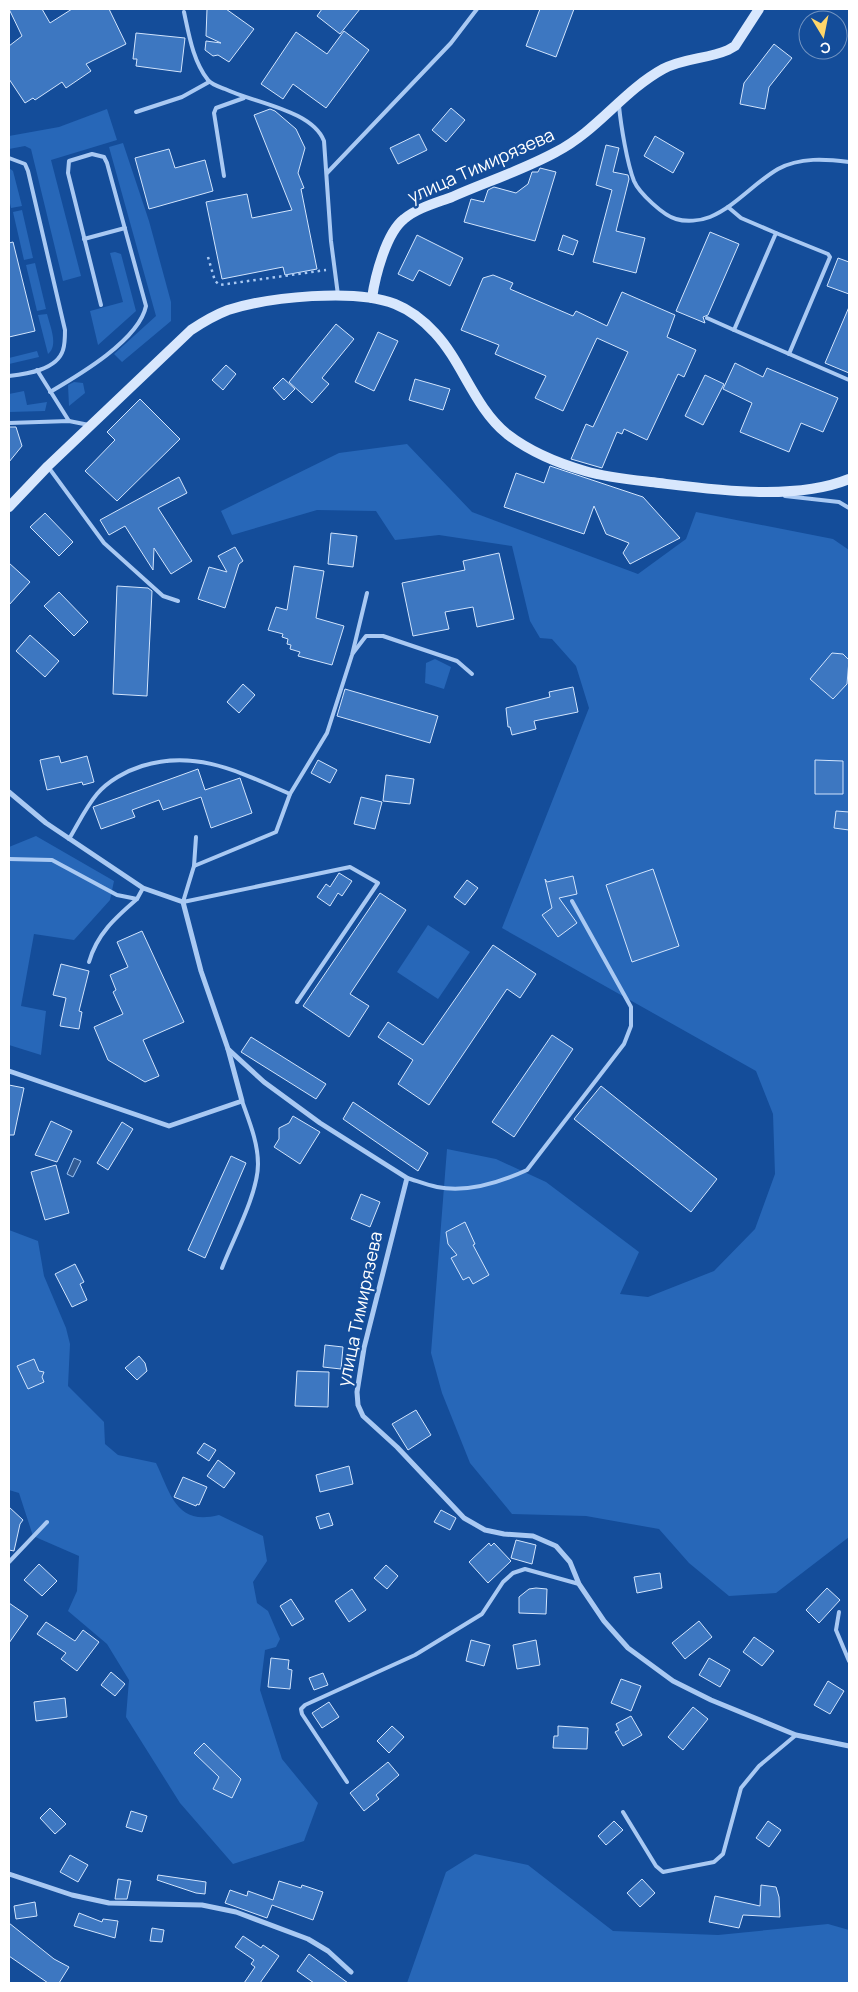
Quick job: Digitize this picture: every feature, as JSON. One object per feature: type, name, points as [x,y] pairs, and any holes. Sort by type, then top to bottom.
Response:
[{"type":"street","name":"улица Тимирязева","points":[[372,298],[385,250],[397,226],[404,219],[430,206],[558,152],[582,136],[644,82],[663,70],[679,62],[728,50],[735,46],[759,9]]},
{"type":"street","points":[[9,507],[90,425],[191,330],[226,311],[248,304],[338,295],[372,298],[395,304],[418,318],[436,334],[492,418],[506,433],[534,452],[584,471],[616,478],[724,491],[751,492],[812,489],[849,479]]},
{"type":"street","points":[[9,792],[46,823],[144,888],[183,902],[201,971],[228,1048],[242,1100],[169,1126],[9,1071]]},
{"type":"street","points":[[228,1048],[264,1082],[312,1118],[407,1178]]},
{"type":"street","name":"улица Тимирязева","points":[[407,1178],[364,1348],[357,1392],[358,1405],[364,1416],[464,1518],[485,1530],[504,1534],[533,1536],[556,1546],[570,1562],[579,1584],[604,1620],[628,1648],[673,1680],[711,1700],[796,1735],[849,1746]]},
{"type":"street","points":[[9,1874],[72,1895],[109,1903],[202,1905],[236,1912],[308,1939],[328,1951],[351,1972]]},
{"type":"lane","points":[[327,173],[451,44],[477,9]]},
{"type":"lane","points":[[184,12],[191,47],[209,82],[244,98],[298,116],[314,125],[324,142],[334,269],[338,295]]},
{"type":"lane","points":[[136,112],[182,97],[209,82]]},
{"type":"lane","points":[[224,176],[214,113],[216,108],[244,98]]},
{"type":"lane","points":[[619,104],[634,182],[646,198],[675,219],[695,221],[708,218],[728,207],[779,169],[800,161],[826,159],[849,162]]},
{"type":"lane","points":[[50,392],[90,369],[137,327],[144,317],[146,306],[104,157],[92,154],[69,161],[68,173],[100,305]]},
{"type":"lane","points":[[9,158],[17,159],[25,164],[28,171],[65,330],[63,351],[54,364],[9,376]]},
{"type":"lane","points":[[728,207],[741,218],[828,254],[830,257],[789,354]]},
{"type":"lane","points":[[84,240],[125,228]]},
{"type":"lane","points":[[734,330],[776,233]]},
{"type":"lane","points":[[707,318],[849,380]]},
{"type":"lane","points":[[37,370],[69,421]]},
{"type":"lane","points":[[9,423],[69,421],[90,425]]},
{"type":"lane","points":[[48,466],[104,544],[163,596],[178,601]]},
{"type":"lane","points":[[751,492],[839,502],[849,508]]},
{"type":"lane","points":[[194,866],[276,832],[290,794],[327,732],[352,655],[367,593]]},
{"type":"lane","points":[[352,655],[366,636],[383,636],[457,661],[472,674]]},
{"type":"lane","points":[[69,839],[98,793],[126,771],[162,760],[196,760],[235,770],[290,794]]},
{"type":"lane","points":[[196,837],[194,866],[183,902],[350,867],[378,883],[297,1002]]},
{"type":"lane","points":[[9,859],[52,860],[117,895],[137,899]]},
{"type":"lane","points":[[89,962],[93,946],[109,923],[137,899],[144,888]]},
{"type":"lane","points":[[407,1178],[438,1188],[475,1187],[504,1181],[527,1170],[624,1044],[631,1026],[631,1007],[572,902]]},
{"type":"lane","points":[[222,1268],[257,1181],[258,1162],[242,1100]]},
{"type":"lane","points":[[9,1562],[47,1522]]},
{"type":"lane","points":[[347,1782],[302,1714],[301,1709],[305,1705],[415,1655],[482,1614],[503,1582],[512,1574],[525,1569],[579,1584]]},
{"type":"lane","points":[[839,1612],[836,1630],[849,1661]]},
{"type":"lane","points":[[623,1812],[656,1866],[663,1872],[714,1862],[723,1854],[741,1788],[759,1766],[796,1735]]},
{"type":"path","points":[[208,257],[215,281],[220,285],[334,269]]},
{"type":"shaded area","points":[[107,109],[117,140],[51,160],[81,276],[63,281],[31,149],[25,146],[9,149],[9,136],[59,127]]},
{"type":"shaded area","points":[[123,143],[149,221],[171,302],[171,321],[122,362],[114,354],[156,316],[109,147]]},
{"type":"shaded area","points":[[9,168],[13,171],[22,206],[11,208],[9,199]]},
{"type":"shaded area","points":[[22,210],[33,258],[24,260],[13,212]]},
{"type":"shaded area","points":[[110,253],[121,254],[136,311],[98,345],[90,311],[123,302]]},
{"type":"shaded area","points":[[35,263],[46,309],[37,311],[26,265]]},
{"type":"shaded area","points":[[47,314],[53,341],[53,346],[48,354],[38,315]]},
{"type":"shaded area","points":[[37,351],[39,357],[9,364],[9,358]]},
{"type":"shaded area","points":[[74,382],[83,383],[85,393],[69,406],[68,385]]},
{"type":"shaded area","points":[[24,391],[27,405],[47,402],[45,411],[9,412],[9,394]]},
{"type":"shaded area","points":[[407,444],[472,512],[638,574],[686,539],[696,512],[833,539],[849,550],[849,1537],[776,1593],[729,1596],[689,1563],[659,1529],[586,1516],[512,1514],[470,1463],[442,1393],[431,1353],[447,1149],[496,1159],[546,1182],[639,1252],[620,1294],[648,1297],[714,1271],[755,1229],[775,1174],[773,1114],[756,1071],[502,928],[589,708],[576,666],[552,639],[540,638],[530,621],[512,546],[439,535],[395,540],[376,511],[317,510],[232,535],[221,511],[339,453]]},
{"type":"shaded area","points":[[435,659],[451,667],[444,689],[425,683],[426,663]]},
{"type":"shaded area","points":[[36,836],[114,881],[110,900],[74,940],[34,934],[21,1006],[46,1011],[41,1055],[9,1045],[9,847]]},
{"type":"shaded area","points":[[428,925],[470,952],[438,999],[397,972]]},
{"type":"shaded area","points":[[74,1158],[81,1161],[73,1177],[67,1174]]},
{"type":"shaded area","points":[[9,1230],[38,1241],[44,1276],[66,1328],[70,1344],[68,1386],[104,1422],[105,1444],[118,1455],[156,1463],[171,1496],[184,1512],[193,1516],[219,1515],[263,1536],[267,1561],[253,1582],[257,1603],[268,1611],[280,1639],[276,1647],[265,1650],[260,1690],[282,1759],[318,1803],[304,1841],[233,1864],[180,1803],[126,1717],[129,1680],[107,1644],[68,1611],[77,1591],[79,1556],[33,1536],[19,1493],[9,1490]]},
{"type":"shaded area","points":[[475,1854],[528,1865],[613,1931],[718,1935],[828,1924],[849,1930],[849,1983],[407,1983],[446,1872]]},
{"type":"building","points":[[9,9],[42,9],[50,23],[72,9],[109,9],[126,44],[86,64],[91,71],[66,88],[62,82],[35,100],[33,98],[25,103],[9,79],[9,46],[22,36]]},
{"type":"building","points":[[207,9],[226,9],[254,29],[229,62],[218,55],[213,56],[205,50],[206,41],[221,43],[206,36]]},
{"type":"building","points":[[322,9],[360,9],[340,34],[317,16]]},
{"type":"building","points":[[540,9],[574,9],[556,57],[526,46]]},
{"type":"building","points":[[344,31],[369,50],[326,108],[293,84],[283,99],[261,84],[296,32],[327,54]]},
{"type":"building","points":[[136,33],[185,38],[181,72],[136,66],[137,59],[133,59]]},
{"type":"building","points":[[774,44],[792,58],[769,87],[765,109],[740,104],[744,83]]},
{"type":"building","points":[[451,108],[465,120],[446,142],[432,130]]},
{"type":"building","points":[[270,109],[296,129],[305,148],[298,173],[304,188],[301,189],[317,269],[285,275],[283,267],[222,279],[206,202],[247,194],[252,218],[292,210],[254,115]]},
{"type":"building","points":[[419,134],[427,150],[398,164],[390,148]]},
{"type":"building","points":[[655,136],[684,153],[673,173],[644,156]]},
{"type":"building","points":[[606,145],[619,148],[613,172],[628,175],[629,179],[616,231],[645,238],[636,273],[593,262],[612,190],[596,185]]},
{"type":"building","points":[[169,149],[175,168],[205,160],[213,191],[149,209],[135,158]]},
{"type":"building","points":[[540,168],[556,172],[535,241],[464,222],[471,199],[484,202],[488,190],[494,187],[516,193],[528,184],[532,172],[538,172]]},
{"type":"building","points":[[710,232],[739,244],[708,315],[703,317],[705,323],[676,311]]},
{"type":"building","points":[[417,235],[463,258],[450,286],[419,270],[413,281],[398,274]]},
{"type":"building","points":[[563,235],[578,241],[573,255],[558,250]]},
{"type":"building","points":[[13,242],[35,331],[9,337],[9,243]]},
{"type":"building","points":[[838,258],[849,262],[849,294],[827,286]]},
{"type":"building","points":[[493,275],[513,283],[510,289],[573,316],[576,311],[607,326],[622,292],[675,315],[667,337],[696,350],[684,377],[678,374],[647,440],[624,429],[622,434],[617,432],[602,468],[571,459],[586,424],[593,427],[628,352],[597,338],[563,411],[535,398],[546,376],[495,354],[499,345],[461,330],[483,278]]},
{"type":"building","points":[[849,307],[849,373],[825,363]]},
{"type":"building","points":[[336,324],[354,339],[322,378],[329,384],[312,403],[289,382]]},
{"type":"building","points":[[378,332],[398,341],[374,391],[355,382]]},
{"type":"building","points":[[735,363],[763,377],[767,368],[838,398],[823,432],[801,423],[789,452],[740,432],[752,403],[723,389]]},
{"type":"building","points":[[226,365],[236,374],[223,390],[212,380]]},
{"type":"building","points":[[705,375],[724,384],[703,425],[685,416]]},
{"type":"building","points":[[283,378],[295,389],[284,400],[273,388]]},
{"type":"building","points":[[415,379],[450,389],[443,410],[409,400]]},
{"type":"building","points":[[140,399],[180,439],[117,501],[85,471],[115,440],[107,432]]},
{"type":"building","points":[[9,427],[16,427],[22,446],[9,462]]},
{"type":"building","points":[[550,466],[643,497],[680,538],[630,564],[623,553],[629,543],[606,534],[594,506],[584,534],[504,507],[516,473],[544,483]]},
{"type":"building","points":[[179,477],[187,493],[158,508],[192,561],[171,574],[154,548],[153,570],[125,526],[109,535],[100,520]]},
{"type":"building","points":[[45,513],[73,542],[59,556],[30,527]]},
{"type":"building","points":[[331,533],[357,536],[353,567],[328,564]]},
{"type":"building","points":[[235,547],[243,561],[239,564],[225,608],[198,599],[209,567],[227,572],[218,556]]},
{"type":"building","points":[[499,553],[514,619],[477,627],[473,607],[445,612],[449,629],[413,636],[402,583],[465,570],[463,561]]},
{"type":"building","points":[[9,563],[30,582],[9,605]]},
{"type":"building","points":[[294,566],[324,571],[316,618],[344,626],[332,665],[298,656],[300,652],[290,649],[291,645],[287,644],[288,639],[282,637],[283,634],[268,630],[276,607],[287,610]]},
{"type":"building","points":[[117,586],[148,588],[152,591],[147,696],[113,694]]},
{"type":"building","points":[[59,592],[88,622],[74,636],[44,606]]},
{"type":"building","points":[[30,635],[59,661],[45,677],[16,651]]},
{"type":"building","points":[[832,653],[843,654],[849,660],[847,684],[833,699],[810,679]]},
{"type":"building","points":[[243,684],[255,695],[239,713],[227,702]]},
{"type":"building","points":[[573,687],[578,712],[534,721],[536,729],[512,735],[510,727],[508,727],[506,708],[550,697],[549,692]]},
{"type":"building","points":[[345,689],[438,716],[430,743],[337,716]]},
{"type":"building","points":[[59,756],[61,763],[87,756],[94,782],[83,785],[82,782],[47,790],[40,760]]},
{"type":"building","points":[[318,760],[337,770],[330,783],[311,773]]},
{"type":"building","points":[[815,760],[843,761],[843,794],[815,794]]},
{"type":"building","points":[[198,769],[205,790],[240,778],[252,813],[211,828],[201,797],[163,810],[159,800],[132,810],[135,817],[101,829],[93,807]]},
{"type":"building","points":[[386,775],[414,779],[410,804],[383,801]]},
{"type":"building","points":[[361,797],[382,802],[375,829],[354,824]]},
{"type":"building","points":[[836,811],[849,812],[849,830],[834,828]]},
{"type":"building","points":[[653,869],[679,946],[632,962],[606,885]]},
{"type":"building","points":[[339,873],[352,881],[342,896],[338,893],[330,906],[317,897],[326,884],[330,887]]},
{"type":"building","points":[[573,876],[577,894],[559,898],[577,923],[558,937],[542,915],[552,908],[545,879],[547,882]]},
{"type":"building","points":[[467,880],[478,888],[465,905],[454,897]]},
{"type":"building","points":[[380,893],[406,910],[350,994],[369,1006],[349,1037],[303,1006]]},
{"type":"building","points":[[142,931],[184,1022],[143,1040],[159,1076],[145,1082],[108,1060],[94,1027],[123,1014],[113,992],[116,990],[110,975],[128,967],[117,942]]},
{"type":"building","points":[[493,945],[536,974],[520,998],[507,989],[429,1105],[398,1084],[413,1060],[378,1037],[388,1022],[423,1045]]},
{"type":"building","points":[[61,964],[89,971],[79,1011],[82,1012],[79,1029],[60,1026],[66,998],[53,995]]},
{"type":"building","points":[[552,1035],[573,1049],[514,1137],[492,1122]]},
{"type":"building","points":[[251,1037],[326,1084],[316,1099],[241,1052]]},
{"type":"building","points":[[9,1085],[24,1088],[14,1135],[9,1135]]},
{"type":"building","points":[[601,1086],[717,1179],[691,1212],[574,1119]]},
{"type":"building","points":[[353,1102],[428,1153],[418,1171],[343,1119]]},
{"type":"building","points":[[293,1116],[320,1132],[300,1164],[274,1147],[279,1139],[279,1128],[289,1123]]},
{"type":"building","points":[[51,1121],[72,1131],[57,1162],[35,1155]]},
{"type":"building","points":[[122,1122],[133,1129],[108,1170],[97,1163]]},
{"type":"building","points":[[231,1156],[246,1163],[205,1258],[188,1250]]},
{"type":"building","points":[[56,1165],[69,1213],[45,1220],[31,1172]]},
{"type":"building","points":[[361,1194],[380,1202],[370,1227],[351,1219]]},
{"type":"building","points":[[465,1222],[475,1244],[473,1245],[489,1275],[473,1284],[469,1277],[463,1280],[451,1258],[457,1255],[448,1244],[446,1232]]},
{"type":"building","points":[[75,1264],[84,1282],[80,1284],[87,1300],[72,1307],[55,1274]]},
{"type":"building","points":[[325,1345],[343,1347],[341,1369],[323,1367]]},
{"type":"building","points":[[139,1356],[145,1363],[147,1371],[137,1380],[125,1368]]},
{"type":"building","points":[[34,1359],[39,1371],[44,1372],[42,1377],[44,1382],[28,1389],[17,1366]]},
{"type":"building","points":[[297,1371],[329,1372],[328,1407],[295,1406]]},
{"type":"building","points":[[416,1410],[431,1435],[408,1450],[392,1424]]},
{"type":"building","points":[[204,1443],[216,1450],[209,1461],[197,1453]]},
{"type":"building","points":[[218,1460],[235,1473],[224,1488],[207,1476]]},
{"type":"building","points":[[349,1466],[353,1484],[320,1492],[316,1475]]},
{"type":"building","points":[[183,1477],[207,1487],[199,1505],[197,1504],[196,1506],[174,1497]]},
{"type":"building","points":[[9,1507],[23,1520],[20,1524],[14,1551],[9,1550]]},
{"type":"building","points":[[441,1510],[456,1518],[450,1530],[434,1522]]},
{"type":"building","points":[[329,1513],[333,1525],[320,1529],[316,1517]]},
{"type":"building","points":[[516,1540],[536,1545],[532,1564],[511,1558]]},
{"type":"building","points":[[489,1543],[491,1546],[494,1543],[511,1561],[488,1583],[469,1562]]},
{"type":"building","points":[[39,1564],[57,1581],[42,1596],[24,1580]]},
{"type":"building","points":[[386,1565],[398,1576],[387,1589],[374,1578]]},
{"type":"building","points":[[660,1573],[662,1588],[637,1593],[634,1577]]},
{"type":"building","points":[[827,1588],[840,1600],[819,1623],[806,1610]]},
{"type":"building","points":[[352,1589],[366,1610],[349,1622],[335,1601]]},
{"type":"building","points":[[529,1589],[547,1589],[546,1614],[519,1613],[519,1597]]},
{"type":"building","points":[[291,1599],[304,1619],[292,1626],[280,1606]]},
{"type":"building","points":[[9,1603],[28,1616],[9,1643]]},
{"type":"building","points":[[699,1621],[712,1637],[685,1659],[672,1643]]},
{"type":"building","points":[[46,1622],[75,1641],[83,1630],[99,1642],[77,1671],[61,1659],[66,1653],[37,1634]]},
{"type":"building","points":[[754,1637],[774,1651],[762,1666],[743,1652]]},
{"type":"building","points":[[471,1640],[490,1645],[484,1666],[466,1661]]},
{"type":"building","points":[[536,1640],[540,1665],[517,1669],[513,1645]]},
{"type":"building","points":[[271,1658],[289,1660],[288,1669],[292,1670],[290,1689],[268,1687]]},
{"type":"building","points":[[709,1658],[730,1670],[720,1687],[699,1675]]},
{"type":"building","points":[[111,1672],[125,1684],[115,1696],[101,1685]]},
{"type":"building","points":[[323,1673],[328,1685],[314,1690],[309,1678]]},
{"type":"building","points":[[621,1679],[641,1686],[631,1711],[611,1703]]},
{"type":"building","points":[[828,1681],[844,1691],[830,1714],[814,1705]]},
{"type":"building","points":[[65,1698],[67,1717],[36,1721],[34,1702]]},
{"type":"building","points":[[329,1702],[339,1717],[322,1728],[312,1713]]},
{"type":"building","points":[[693,1707],[708,1719],[683,1750],[668,1737]]},
{"type":"building","points":[[631,1716],[642,1735],[623,1746],[615,1732],[619,1730],[616,1724]]},
{"type":"building","points":[[392,1726],[404,1737],[389,1753],[377,1741]]},
{"type":"building","points":[[558,1726],[588,1728],[587,1749],[553,1748],[554,1736],[558,1736]]},
{"type":"building","points":[[204,1743],[241,1779],[232,1798],[213,1789],[219,1777],[194,1753]]},
{"type":"building","points":[[388,1762],[399,1775],[376,1795],[379,1799],[364,1811],[350,1793]]},
{"type":"building","points":[[50,1808],[66,1824],[55,1834],[40,1818]]},
{"type":"building","points":[[131,1811],[147,1816],[142,1832],[126,1827]]},
{"type":"building","points":[[614,1821],[623,1830],[606,1845],[598,1836]]},
{"type":"building","points":[[768,1821],[781,1830],[769,1847],[756,1838]]},
{"type":"building","points":[[70,1855],[88,1865],[78,1882],[60,1872]]},
{"type":"building","points":[[158,1875],[206,1882],[205,1894],[196,1893],[157,1880]]},
{"type":"building","points":[[118,1879],[131,1881],[127,1899],[115,1899]]},
{"type":"building","points":[[642,1879],[655,1893],[640,1907],[627,1893]]},
{"type":"building","points":[[279,1881],[301,1888],[302,1885],[323,1892],[313,1920],[272,1905],[267,1918],[225,1903],[230,1890],[247,1896],[248,1891],[273,1900]]},
{"type":"building","points":[[761,1885],[776,1887],[779,1897],[780,1917],[743,1915],[739,1928],[709,1922],[715,1896],[760,1906]]},
{"type":"building","points":[[35,1902],[37,1916],[16,1919],[14,1906]]},
{"type":"building","points":[[79,1913],[102,1922],[103,1919],[118,1921],[115,1938],[74,1926]]},
{"type":"building","points":[[9,1923],[54,1959],[69,1967],[59,1983],[48,1983],[9,1956]]},
{"type":"building","points":[[152,1928],[164,1930],[162,1942],[150,1941]]},
{"type":"building","points":[[243,1936],[261,1948],[263,1945],[279,1956],[260,1983],[244,1983],[255,1967],[251,1964],[254,1960],[235,1947]]},
{"type":"building","points":[[309,1954],[348,1983],[314,1983],[297,1971]]}]
